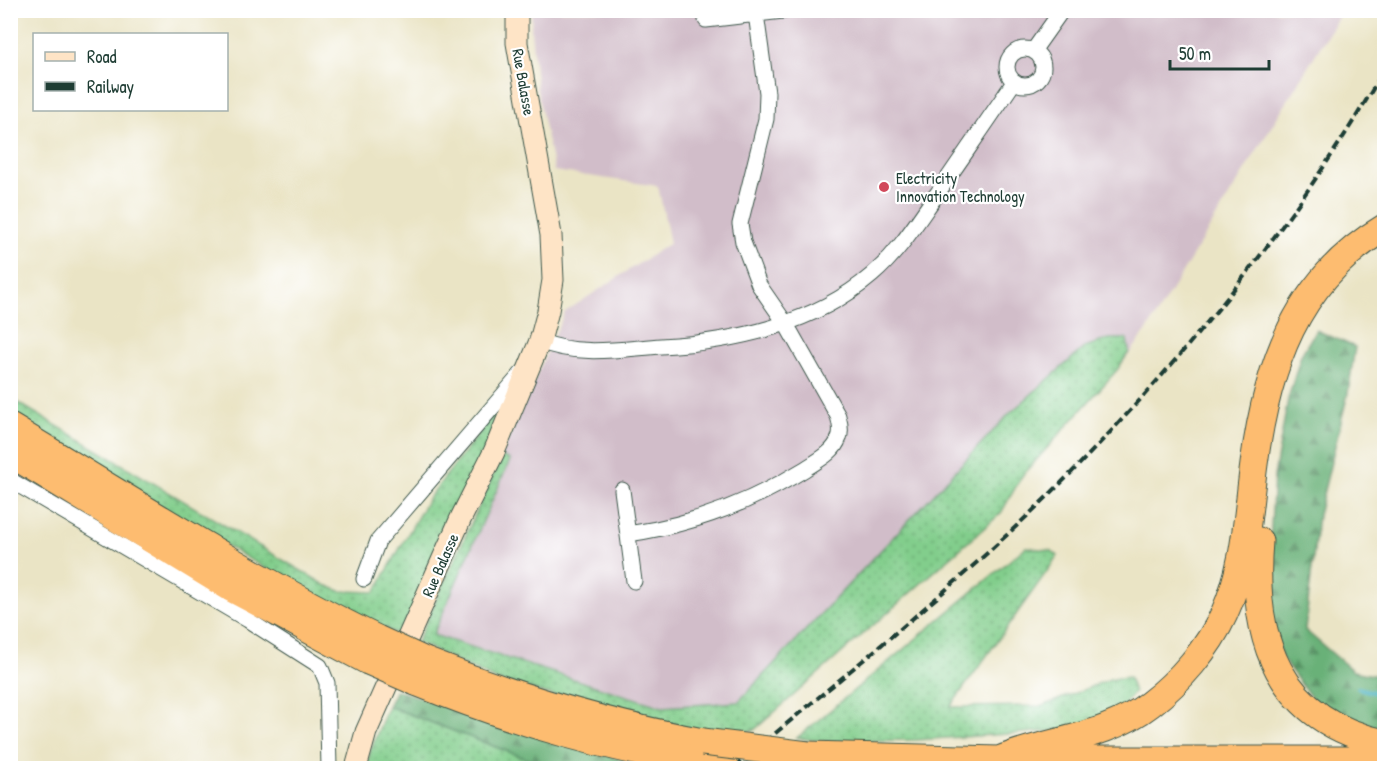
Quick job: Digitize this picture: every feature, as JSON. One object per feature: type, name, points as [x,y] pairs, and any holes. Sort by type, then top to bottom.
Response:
[{"type":"highway","points":[[999,760],[1025,749],[1088,736],[1121,722],[1149,705],[1201,652],[1224,615],[1237,577],[1244,550],[1254,463],[1264,407],[1283,342],[1298,314],[1332,268],[1384,228]]},
{"type":"highway","points":[[1384,243],[1338,280],[1306,322],[1293,347],[1274,411],[1266,465],[1257,598],[1268,648],[1294,694],[1318,715],[1342,729],[1384,743]]},
{"type":"highway","points":[[10,427],[308,605],[373,650]]},
{"type":"highway","points":[[10,453],[231,588],[420,672],[491,712],[565,736],[726,768]]},
{"type":"highway","points":[[420,672],[497,690],[572,713],[639,730],[704,742],[808,755],[862,759],[1384,760]]},
{"type":"street","name":"Rue Balasse","points":[[356,768],[366,732],[461,518],[494,452],[540,341],[548,311],[553,280],[551,234],[517,43],[517,10]]},
{"type":"street","points":[[706,20],[792,10]]},
{"type":"street","points":[[1033,51],[1062,10]]},
{"type":"street","points":[[628,534],[654,530],[727,510],[774,488],[834,448],[841,427],[838,416],[786,324],[755,276],[747,258],[740,224],[766,119],[767,93],[756,14]]},
{"type":"street","points":[[1014,82],[1008,72],[1011,56],[1021,50],[1033,51]]},
{"type":"street","points":[[1014,82],[1031,84],[1040,76],[1042,65],[1033,51]]},
{"type":"street","points":[[540,341],[557,348],[576,351],[675,346],[747,335],[786,324],[849,291],[889,259],[905,240],[1014,82]]},
{"type":"street","name":"Rue Balasse","points":[[363,579],[378,541],[530,364]]},
{"type":"street","points":[[10,480],[248,620],[320,666],[327,683],[329,768]]},
{"type":"street","points":[[622,490],[634,581]]},
{"type":"shaded area","points":[[532,11],[1342,11],[1146,332],[1117,370],[1022,476],[1001,513],[753,731],[718,729],[693,731],[417,642],[565,312],[670,243],[658,186],[554,171],[537,90],[531,31]]},
{"type":"green space","points":[[1316,330],[1355,347],[1348,393],[1318,515],[1305,630],[1353,671],[1384,677],[1384,737],[1313,700],[1281,657],[1267,593],[1274,476],[1288,399],[1301,355]]},
{"type":"green space","points":[[1109,339],[1127,339],[1129,352],[1117,370],[1022,476],[1001,513],[753,731],[718,729],[693,731],[498,681],[417,642],[502,456],[510,460],[433,635],[662,707],[738,702],[1009,414],[1085,347]]},
{"type":"green space","points":[[10,398],[325,585],[340,591],[375,592],[428,499],[499,407],[504,411],[402,636],[322,602],[11,418]]},
{"type":"green space","points":[[1026,547],[1052,551],[1058,556],[950,707],[1043,706],[1110,679],[1129,677],[1134,692],[1122,707],[1068,730],[916,740],[824,741],[797,738]]},
{"type":"green space","points":[[396,690],[648,768],[551,768],[388,706]]},
{"type":"green space","points":[[388,706],[551,768],[367,768],[370,752]]},
{"type":"waterway","points":[[1358,688],[1384,695]]},
{"type":"railway","points":[[734,768],[988,553],[1113,430],[1239,283],[1316,179],[1384,70]]},
{"type":"place","name":"Electricity Innovation Technology","points":[[884,187]]}]
